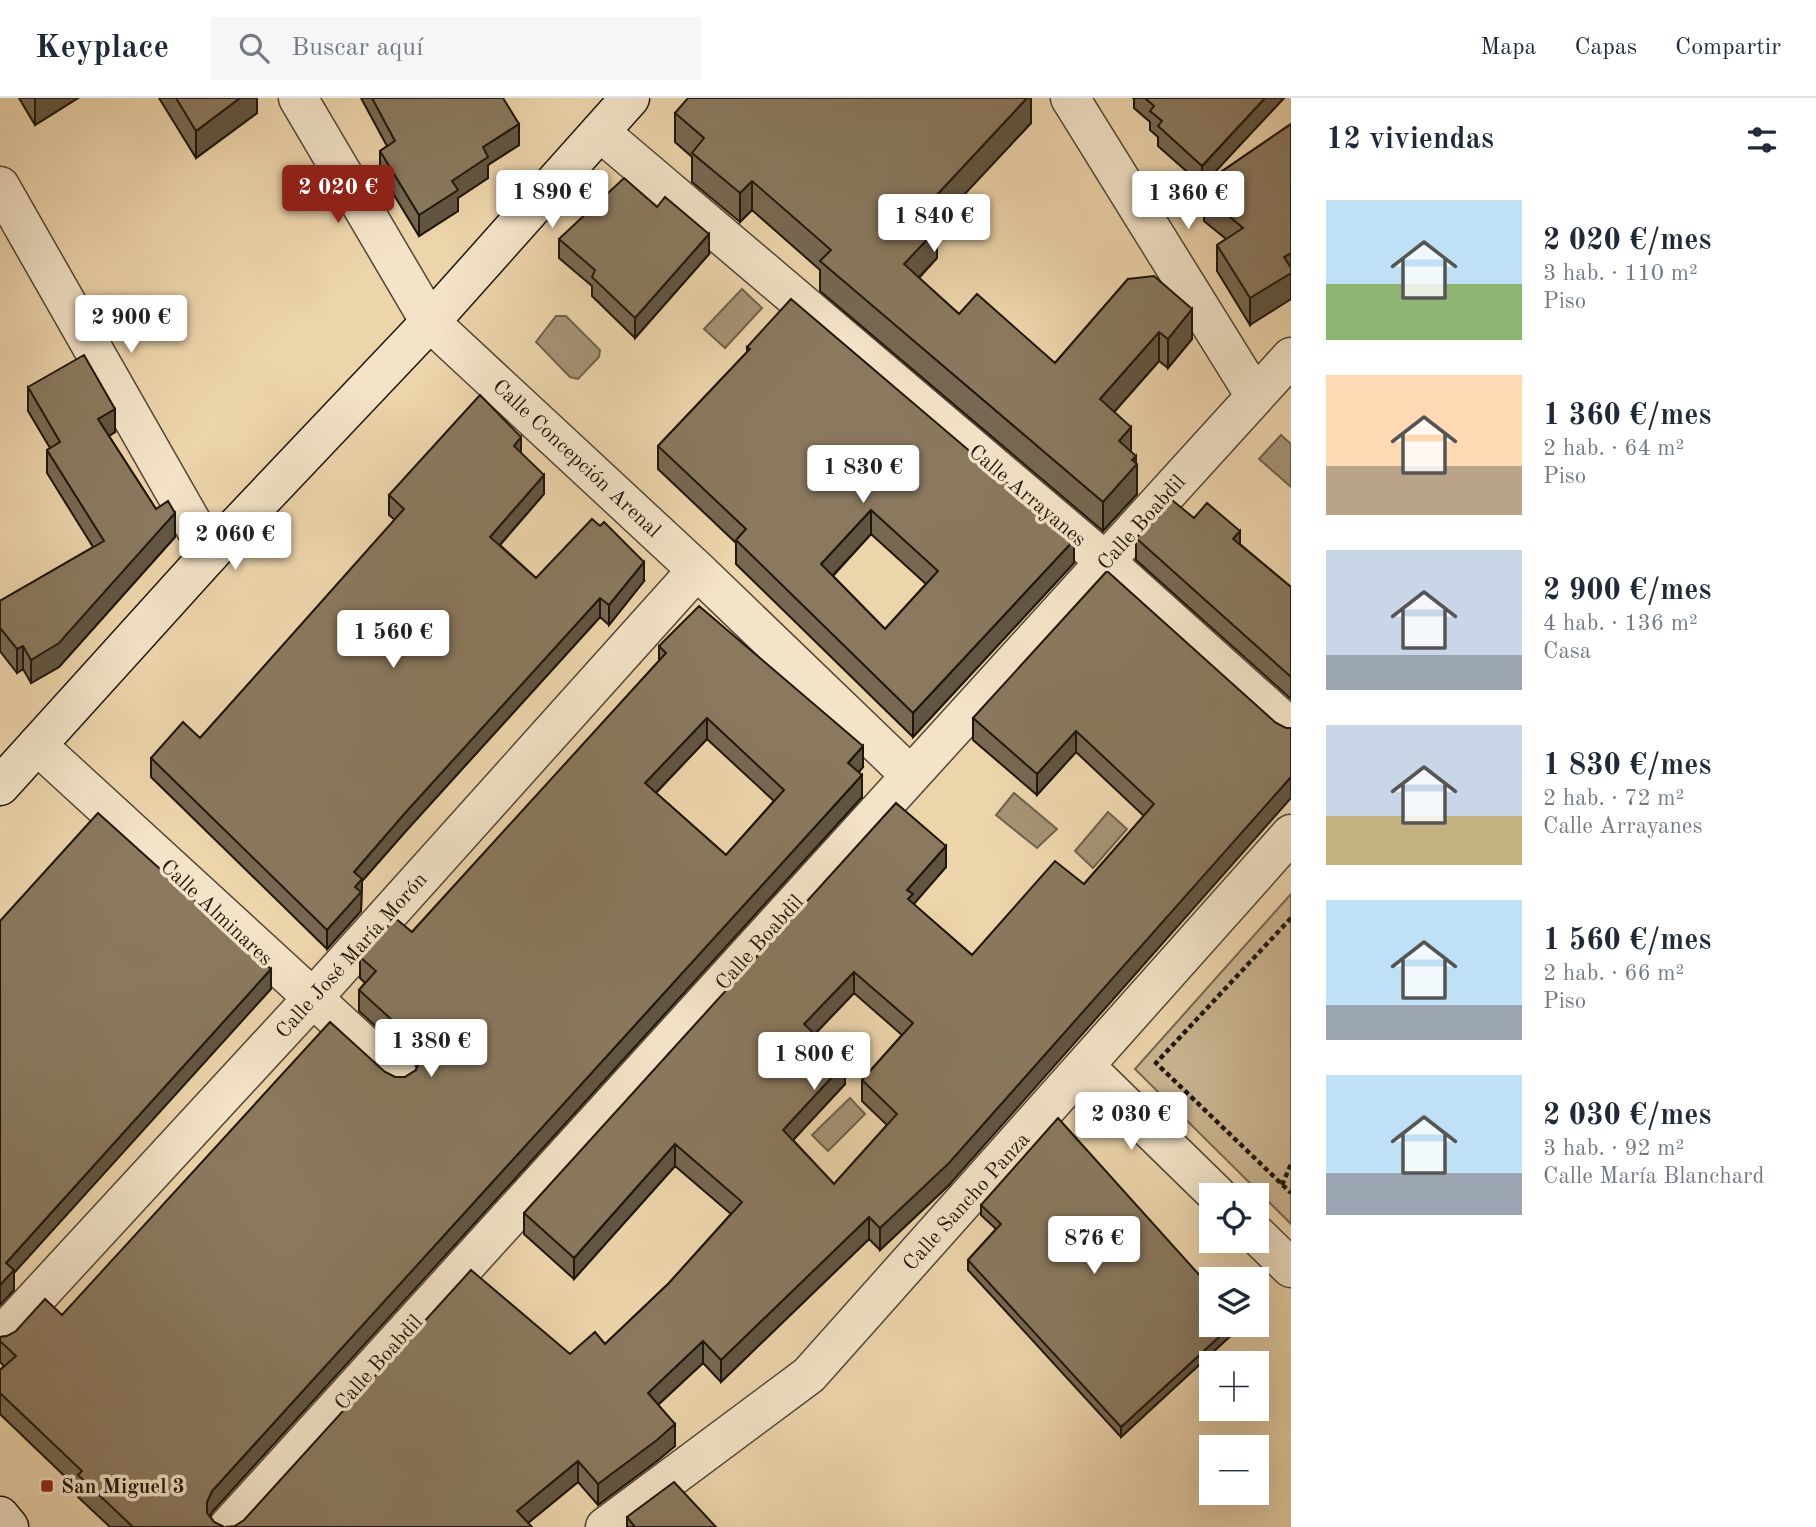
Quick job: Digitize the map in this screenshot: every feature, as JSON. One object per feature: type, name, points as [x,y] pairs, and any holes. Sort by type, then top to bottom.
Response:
[{"type":"street","name":"Calle Concepción Arenal","points":[[298,98],[430,322],[697,570],[910,775]]},
{"type":"street","points":[[3,773],[37,745],[210,554],[430,322],[630,98]]},
{"type":"street","points":[[1070,98],[1255,396]]},
{"type":"street","name":"Calle Arrayanes","points":[[600,132],[1105,561],[1291,728]]},
{"type":"street","points":[[0,186],[210,554]]},
{"type":"street","name":"Calle Boabdil","points":[[228,1527],[1291,357]]},
{"type":"street","name":"Calle José María Morón","points":[[0,1337],[311,1000],[697,570]]},
{"type":"street","name":"Calle Alminares","points":[[37,745],[311,1000],[399,1077]]},
{"type":"street","name":"Calle Sancho Panza","points":[[605,1527],[809,1375],[1291,834]]},
{"type":"street","points":[[1086,1067],[1205,1183]]},
{"type":"street","points":[[1269,1247],[1291,1268]]},
{"type":"street","points":[[0,1516],[9,1527]]},
{"type":"path","points":[[1291,918],[1156,1063],[1291,1194]]},
{"type":"path","points":[[1282,1185],[1291,1164]]},
{"type":"shaded area","points":[[742,289],[762,308],[725,348],[704,329]]},
{"type":"shaded area","points":[[556,316],[566,316],[600,350],[599,357],[578,379],[570,377],[536,342]]},
{"type":"shaded area","points":[[1281,435],[1291,444],[1291,487],[1259,459]]},
{"type":"shaded area","points":[[1014,793],[1057,829],[1037,848],[996,815]]},
{"type":"shaded area","points":[[1108,812],[1127,829],[1093,868],[1075,851]]},
{"type":"shaded area","points":[[1291,894],[1291,1224],[1269,1202],[1269,1183],[1250,1183],[1135,1069]]},
{"type":"shaded area","points":[[850,1098],[865,1114],[828,1151],[812,1135]]},
{"type":"building","points":[[176,98],[240,98],[196,131]]},
{"type":"building","points":[[372,98],[503,98],[519,124],[483,147],[488,157],[452,181],[458,190],[419,215],[380,151],[395,141]]},
{"type":"building","points":[[688,98],[1027,98],[920,213],[937,229],[904,264],[959,314],[977,294],[1055,363],[1128,279],[1154,276],[1192,309],[1168,339],[1159,332],[1100,399],[1131,427],[1119,441],[1136,456],[1132,460],[1137,464],[1103,502],[820,261],[831,250],[752,181],[740,193],[692,153],[704,138],[675,113]]},
{"type":"building","points":[[1145,98],[1265,98],[1202,166],[1158,126],[1162,121],[1150,111],[1154,106]]},
{"type":"building","points":[[1291,124],[1291,253],[1284,257],[1291,273],[1250,298],[1217,245],[1243,228],[1204,195],[1209,191],[1202,185]]},
{"type":"building","points":[[624,178],[657,207],[665,197],[709,234],[635,318],[592,277],[595,270],[559,239]]},
{"type":"building","points":[[791,299],[1074,540],[913,713],[736,540],[746,529],[658,446],[750,349],[747,347]],"holes":[[[871,510],[938,571],[885,629],[821,564]]]},
{"type":"building","points":[[84,355],[115,409],[98,419],[156,509],[168,501],[175,513],[59,643],[31,660],[23,646],[17,649],[0,628],[0,601],[104,541],[47,450],[60,442],[28,387]]},
{"type":"building","points":[[480,395],[521,437],[514,446],[544,475],[490,537],[536,578],[592,519],[600,526],[604,522],[644,562],[609,605],[600,598],[354,872],[362,879],[355,887],[361,892],[327,930],[151,758],[183,722],[200,738],[404,509],[389,495]]},
{"type":"building","points":[[1172,500],[1194,518],[1207,503],[1240,531],[1233,539],[1291,587],[1291,677],[1136,538]]},
{"type":"building","points":[[1107,571],[1276,723],[1291,728],[1291,777],[949,1163],[880,1228],[869,1217],[721,1360],[703,1341],[648,1393],[675,1424],[598,1484],[578,1461],[517,1511],[532,1527],[225,1527],[235,1526],[244,1520],[471,1270],[570,1354],[595,1332],[605,1344],[669,1283],[742,1202],[675,1144],[574,1258],[524,1213],[896,803],[946,846],[907,890],[913,894],[908,899],[972,955],[1055,861],[1084,884],[1154,804],[1076,731],[1037,774],[973,718]],"holes":[[[854,972],[913,1023],[862,1080],[897,1114],[834,1184],[783,1130],[845,1063],[804,1024]]]},
{"type":"building","points":[[699,606],[863,746],[848,763],[862,775],[212,1491],[207,1502],[207,1513],[214,1522],[224,1527],[133,1527],[78,1475],[82,1471],[0,1393],[0,1370],[16,1356],[0,1341],[0,1337],[16,1331],[45,1299],[62,1315],[330,1022],[385,1072],[395,1077],[405,1077],[416,1070],[420,1060],[420,1048],[359,990],[376,971],[360,957],[395,918],[412,932],[666,653],[659,646]],"holes":[[[707,718],[784,790],[726,855],[645,783]]]},
{"type":"building","points":[[98,813],[271,969],[6,1263],[14,1270],[0,1285],[0,921]]},
{"type":"building","points":[[1058,1118],[1199,1275],[1199,1337],[1219,1337],[1204,1351],[1199,1351],[1199,1355],[1121,1427],[968,1260],[1001,1224],[981,1205]]},
{"type":"building","points":[[674,1482],[716,1527],[635,1527],[627,1517]]},
{"type":"place","name":"San Miguel 3","points":[[47,1486]]}]
